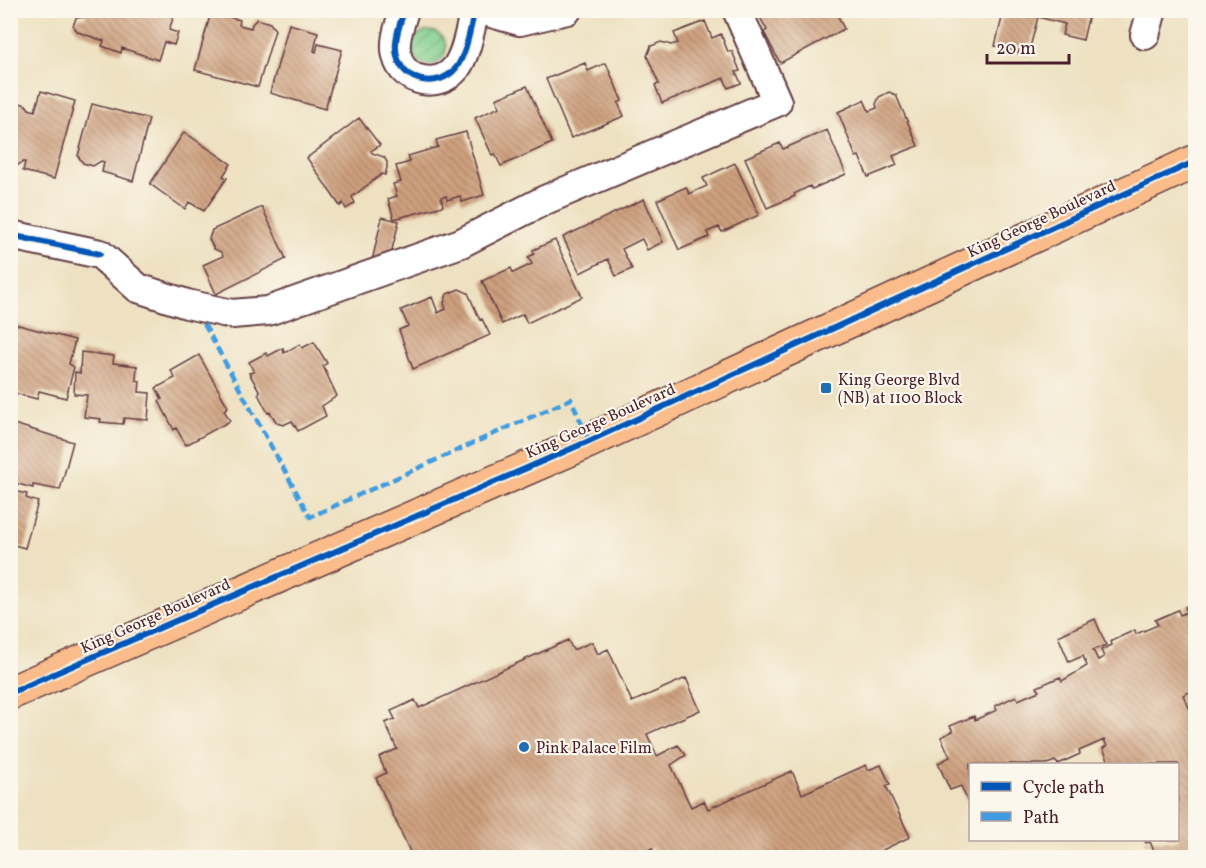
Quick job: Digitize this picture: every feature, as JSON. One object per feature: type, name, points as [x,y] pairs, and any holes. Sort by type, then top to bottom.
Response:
[{"type":"main road","name":"King George Boulevard","points":[[10,693],[589,441],[1196,161]]},
{"type":"street","points":[[404,10],[396,38],[397,59],[410,76],[431,81],[451,74],[458,66],[475,10]]},
{"type":"street","points":[[481,10],[520,21],[567,10]]},
{"type":"street","points":[[10,235],[100,254],[138,288],[187,304],[232,314],[268,310],[461,243],[545,200],[777,102],[737,10]]},
{"type":"green space","points":[[429,31],[441,36],[446,48],[441,60],[429,65],[417,60],[412,48],[417,36]]},
{"type":"building","points":[[87,10],[176,10],[169,30],[178,33],[174,45],[164,42],[158,60],[122,48],[121,53],[102,46],[104,41],[78,32],[73,26],[76,18],[85,17]]},
{"type":"building","points":[[756,10],[835,10],[844,29],[780,63]]},
{"type":"building","points":[[994,10],[1090,10],[1083,40],[1062,35],[1065,24],[1038,17],[1028,55],[995,46],[1003,14]]},
{"type":"building","points":[[211,12],[240,20],[239,25],[251,28],[257,19],[270,23],[275,30],[258,87],[195,70]]},
{"type":"building","points":[[705,21],[712,38],[721,34],[728,52],[732,51],[740,71],[736,72],[741,83],[728,88],[724,78],[662,103],[655,85],[659,84],[647,56],[651,46],[661,42],[671,45],[678,43],[674,33]]},
{"type":"building","points":[[289,24],[318,32],[314,51],[316,52],[318,44],[342,50],[325,109],[270,93]]},
{"type":"building","points":[[585,63],[588,71],[606,63],[622,101],[618,103],[624,116],[571,138],[546,79]]},
{"type":"building","points":[[527,86],[552,143],[501,166],[495,154],[492,155],[475,118],[500,107],[496,99]]},
{"type":"building","points":[[41,91],[75,101],[54,179],[23,171],[25,162],[13,168],[10,167],[12,106],[17,102],[35,111]]},
{"type":"building","points":[[889,92],[896,95],[918,146],[893,156],[897,165],[868,177],[859,156],[856,157],[838,112],[864,100],[869,111],[877,108],[879,97]]},
{"type":"building","points":[[92,104],[149,119],[133,181],[102,172],[104,162],[101,161],[93,166],[83,163],[78,156]]},
{"type":"building","points":[[359,118],[380,145],[371,151],[372,153],[384,157],[387,168],[385,175],[382,174],[352,197],[355,203],[346,209],[343,203],[340,206],[307,158]]},
{"type":"building","points":[[827,130],[846,174],[812,189],[810,186],[794,194],[795,196],[767,208],[745,158],[780,143],[783,149]]},
{"type":"building","points":[[184,132],[231,164],[223,176],[227,178],[204,211],[189,202],[185,209],[150,184]]},
{"type":"building","points":[[466,132],[484,195],[462,202],[460,196],[447,200],[446,196],[441,197],[443,206],[394,219],[388,199],[397,196],[393,184],[401,182],[396,166],[410,162],[408,156],[438,147],[436,140]]},
{"type":"building","points":[[735,163],[759,215],[722,232],[719,227],[707,232],[709,237],[679,250],[657,200],[686,187],[689,194],[707,186],[703,178]]},
{"type":"building","points":[[644,199],[663,242],[647,250],[642,239],[622,249],[632,269],[616,276],[608,259],[580,273],[563,237]]},
{"type":"building","points":[[262,207],[286,259],[216,294],[203,265],[223,256],[221,252],[214,249],[209,239],[212,230]]},
{"type":"building","points":[[382,217],[399,221],[391,254],[372,261]]},
{"type":"building","points":[[555,240],[582,297],[527,323],[523,314],[502,324],[482,281],[511,268],[513,273],[532,264],[528,257],[534,254],[533,250]]},
{"type":"building","points":[[459,289],[468,293],[480,320],[482,319],[490,335],[413,369],[399,330],[408,326],[401,310],[432,297],[438,313],[446,309],[444,303],[447,294]]},
{"type":"building","points":[[15,324],[75,340],[69,364],[74,367],[66,398],[39,391],[37,399],[10,392],[13,374],[10,374],[10,339]]},
{"type":"building","points":[[314,342],[327,363],[323,366],[337,396],[322,406],[326,416],[298,431],[292,421],[283,425],[277,423],[270,412],[268,413],[249,373],[254,372],[249,362],[266,353],[268,356],[283,348],[284,353],[300,344],[302,348]]},
{"type":"building","points":[[81,352],[114,356],[113,363],[137,366],[136,380],[140,381],[139,392],[150,393],[148,420],[124,418],[123,424],[100,422],[101,419],[84,417],[87,395],[74,394],[75,372],[80,373]]},
{"type":"building","points":[[199,355],[228,407],[224,410],[230,421],[186,445],[176,428],[174,430],[159,401],[162,399],[156,388],[175,378],[171,371]]},
{"type":"building","points":[[14,424],[73,442],[60,490],[33,485],[33,488],[10,482],[10,430]]},
{"type":"building","points":[[10,490],[27,494],[26,498],[38,502],[25,548],[10,544]]},
{"type":"building","points":[[1196,603],[1196,689],[1183,695],[1196,722],[1196,858],[1144,858],[1154,851],[1150,842],[1145,841],[1179,841],[1179,763],[1110,763],[1103,748],[1107,746],[1104,740],[1079,751],[1080,754],[1060,763],[1055,761],[1050,763],[969,763],[969,805],[961,786],[950,790],[938,763],[950,757],[941,737],[953,731],[950,726],[974,716],[975,720],[997,710],[995,706],[1016,696],[1018,700],[1039,691],[1037,687],[1060,677],[1062,681],[1087,666],[1083,656],[1069,662],[1058,636],[1095,619],[1106,645],[1093,650],[1098,660],[1104,657],[1101,650],[1112,645],[1111,641],[1135,630],[1136,634],[1158,625],[1155,620],[1178,610],[1180,615],[1187,612],[1185,607]]},
{"type":"building","name":"Pink Palace Film","points":[[568,640],[573,650],[592,642],[598,654],[608,649],[632,702],[686,678],[700,710],[647,734],[657,756],[678,745],[686,755],[671,765],[691,807],[704,801],[708,809],[792,771],[802,794],[866,765],[868,770],[881,765],[890,784],[886,786],[910,837],[866,858],[813,858],[811,853],[802,858],[656,858],[652,848],[632,858],[413,858],[376,778],[386,773],[379,757],[397,749],[385,723],[395,719],[391,711],[415,700],[419,708]]},
{"type":"marked path","points":[[204,324],[310,517],[571,399],[589,441]]},
{"type":"cycle path","points":[[404,10],[396,39],[397,56],[406,72],[422,80],[431,81],[449,75],[460,62],[466,48],[475,10]]},
{"type":"cycle path","points":[[10,693],[589,441],[1196,161]]},
{"type":"cycle path","points":[[10,235],[100,254]]},
{"type":"place","name":"King George Blvd (NB) at 1100 Block","points":[[826,388]]},
{"type":"place","name":"Pink Palace Film","points":[[524,747]]}]
